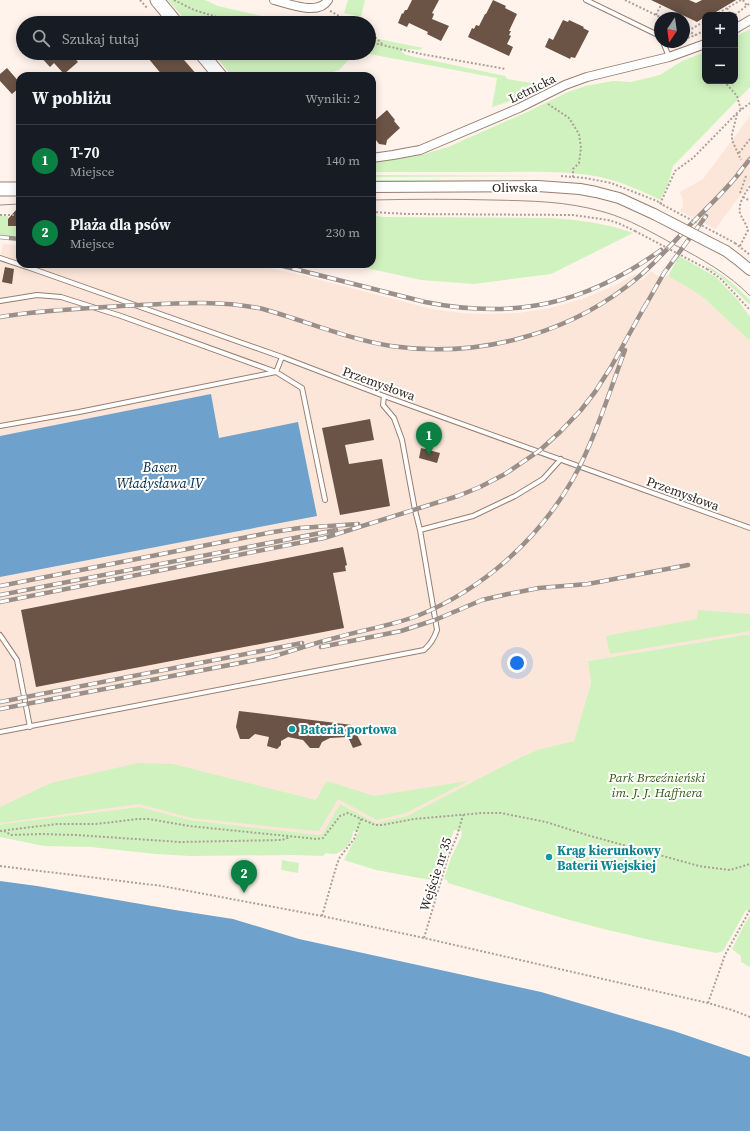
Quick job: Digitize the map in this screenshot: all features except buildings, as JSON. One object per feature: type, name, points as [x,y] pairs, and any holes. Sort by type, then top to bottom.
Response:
[{"type":"main road","points":[[157,0],[170,16]]},
{"type":"main road","points":[[209,60],[220,70]]},
{"type":"main road","points":[[0,189],[16,189]]},
{"type":"street","points":[[274,0],[304,8],[316,8],[325,3]]},
{"type":"street","points":[[738,27],[750,20]]},
{"type":"street","name":"Letnicka","points":[[376,157],[420,150],[519,108],[565,85],[587,77],[669,57],[702,45]]},
{"type":"street","name":"Oliwska","points":[[376,187],[538,186],[573,188],[596,192],[619,198],[654,214],[726,251],[750,270]]},
{"type":"lane","points":[[586,0],[654,33]]},
{"type":"lane","points":[[666,48],[669,57]]},
{"type":"lane","name":"Przemysłowa","points":[[0,258],[16,263]]},
{"type":"lane","name":"Przemysłowa","points":[[32,268],[282,357],[384,396],[750,528]]},
{"type":"lane","points":[[0,300],[37,295],[62,297],[122,316],[276,372],[302,388],[325,500]]},
{"type":"lane","points":[[276,372],[282,357]]},
{"type":"lane","points":[[0,426],[79,412],[276,372]]},
{"type":"lane","points":[[0,732],[424,650],[431,645],[437,630],[420,530],[414,510],[402,440],[394,418],[382,405],[384,396]]},
{"type":"lane","points":[[420,530],[473,516],[515,496],[543,478],[561,459]]},
{"type":"lane","points":[[0,635],[17,660],[30,726]]},
{"type":"path","points":[[174,0],[194,10],[214,16]]},
{"type":"path","points":[[625,0],[630,1],[654,14]]},
{"type":"path","points":[[720,12],[742,0],[747,6]]},
{"type":"path","points":[[325,3],[340,16]]},
{"type":"path","points":[[738,13],[750,3]]},
{"type":"path","points":[[658,12],[661,5]]},
{"type":"path","points":[[727,8],[729,12]]},
{"type":"path","points":[[690,30],[702,23]]},
{"type":"path","points":[[690,32],[696,35]]},
{"type":"path","points":[[690,37],[702,32]]},
{"type":"path","points":[[376,38],[383,45]]},
{"type":"path","points":[[376,44],[421,54],[506,69]]},
{"type":"path","points":[[220,70],[224,60]]},
{"type":"path","points":[[727,84],[737,96],[741,110]]},
{"type":"path","points":[[542,96],[548,104],[569,118],[579,134],[579,163],[573,169],[573,177]]},
{"type":"path","points":[[662,204],[675,172],[693,158],[737,113],[750,103]]},
{"type":"path","points":[[737,113],[732,140],[741,160]]},
{"type":"path","points":[[739,153],[750,139]]},
{"type":"path","points":[[740,193],[746,176]]},
{"type":"path","points":[[740,246],[748,230],[739,208],[743,197],[750,186]]},
{"type":"path","points":[[743,197],[750,201]]},
{"type":"path","points":[[657,201],[735,243],[750,255]]},
{"type":"path","points":[[376,212],[407,214],[573,215],[608,220],[635,231],[707,269],[720,278],[750,310]]},
{"type":"path","points":[[0,215],[16,215]]},
{"type":"path","points":[[2,831],[57,824],[96,824],[149,819],[189,826],[317,840],[323,838],[340,816],[348,813],[375,825],[382,825],[414,819],[482,813],[501,813],[546,822],[699,866],[730,870],[750,864]]},
{"type":"path","name":"Wejście nr 35","points":[[424,938],[446,864],[457,836],[463,815]]},
{"type":"path","points":[[322,916],[336,864],[354,839],[361,819]]},
{"type":"path","points":[[2,831],[11,835],[76,835],[180,842],[282,840],[292,837]]},
{"type":"path","points":[[0,866],[162,886],[322,916],[708,1003],[750,1017]]},
{"type":"path","points":[[708,1003],[725,955],[750,910]]},
{"type":"shaded area","points":[[750,116],[750,183],[715,229],[680,211],[683,206],[683,200],[680,192],[703,179]]},
{"type":"shaded area","points":[[3,244],[16,245],[16,268],[268,268],[432,309],[484,314],[518,313],[550,308],[582,299],[616,285],[635,274],[641,281],[651,271],[664,280],[667,275],[705,299],[750,341],[750,634],[588,661],[591,683],[574,741],[537,750],[407,816],[376,823],[340,804],[323,833],[319,835],[190,820],[139,807],[0,825],[0,258]]},
{"type":"green space","points":[[168,0],[205,0],[218,6],[262,16],[182,16]]},
{"type":"green space","points":[[348,0],[365,0],[361,16],[344,13]]},
{"type":"green space","points":[[750,29],[750,87],[673,166],[668,184],[660,200],[616,181],[574,173],[376,172],[376,161],[417,156],[448,147],[568,92],[585,86],[613,81],[631,82],[660,75],[682,61],[702,53],[702,84],[738,84],[738,35]]},
{"type":"green space","points":[[376,38],[423,48],[420,50],[410,49],[401,51],[406,55],[505,76],[507,79],[539,84],[539,88],[516,99],[492,107],[497,78],[376,55]]},
{"type":"green space","points":[[219,60],[348,60],[339,70],[333,72],[229,72]]},
{"type":"green space","points":[[376,175],[551,176],[376,177]]},
{"type":"green space","points":[[376,180],[550,181],[376,181]]},
{"type":"green space","points":[[0,216],[8,216],[8,226],[16,226],[16,236],[0,235]]},
{"type":"green space","points":[[376,216],[550,218],[592,222],[633,233],[551,274],[474,284],[421,280],[366,268],[376,268]]},
{"type":"green space","points":[[679,256],[716,277],[737,299],[750,317],[750,341],[705,299],[668,276]]},
{"type":"green space","points":[[709,267],[726,278],[750,300],[750,305],[720,276],[708,268]]},
{"type":"green space","points":[[698,610],[750,614],[750,631],[610,654],[606,636],[697,619]]},
{"type":"green space","name":"Park Brzeźnieński im. J. J. Haffnera","points":[[750,634],[750,911],[746,910],[723,951],[717,953],[599,928],[448,883],[447,880],[444,879],[462,831],[454,830],[436,881],[376,870],[344,860],[359,831],[353,831],[350,842],[344,849],[333,854],[326,853],[323,856],[190,856],[156,854],[91,847],[44,846],[0,837],[0,825],[4,824],[139,807],[190,820],[319,835],[323,833],[340,804],[376,823],[407,816],[537,750],[574,741],[591,683],[588,661]]},
{"type":"green space","points":[[138,763],[173,764],[316,800],[327,781],[374,796],[468,781],[406,813],[377,820],[338,799],[319,831],[191,818],[139,804],[0,823],[0,807],[51,783]]},
{"type":"green space","points":[[282,860],[299,863],[298,873],[281,870]]},
{"type":"green space","points":[[750,915],[750,967],[741,962],[741,956],[732,949]]},
{"type":"water","name":"Basen Władysława IV","points":[[211,394],[219,438],[298,422],[317,516],[0,577],[0,436]]},
{"type":"water","points":[[0,881],[233,919],[299,939],[541,992],[674,1031],[750,1057],[750,1131],[0,1131]]},
{"type":"tram line","points":[[376,200],[448,199],[549,202],[590,208],[632,222],[695,256],[724,274],[750,296]]},
{"type":"tram line","points":[[0,205],[16,204]]},
{"type":"railway","points":[[738,174],[750,159]]},
{"type":"railway","points":[[0,317],[45,311],[121,306],[174,303],[228,304],[263,309],[358,339],[391,346],[422,349],[453,349],[484,346],[514,340],[544,331],[573,319],[626,287],[659,258],[741,171]]},
{"type":"railway","points":[[644,308],[664,273],[706,216]]},
{"type":"railway","points":[[0,237],[16,239]]},
{"type":"railway","points":[[291,268],[425,302],[458,307],[489,309],[519,308],[549,303],[577,295],[605,283],[633,268],[661,250]]},
{"type":"railway","points":[[0,602],[324,538],[458,496],[480,487],[505,474],[539,451],[581,410],[611,367],[646,304]]},
{"type":"railway","points":[[271,657],[327,640],[397,623],[417,616],[464,592],[506,561],[543,522],[573,479],[595,432],[625,350]]},
{"type":"railway","points":[[0,586],[273,532],[300,528],[358,524]]},
{"type":"railway","points":[[0,595],[336,530]]},
{"type":"railway","points":[[321,647],[401,631],[435,620],[482,600],[508,594],[539,588],[588,584],[688,565]]},
{"type":"railway","points":[[0,702],[302,643]]},
{"type":"railway","points":[[0,709],[276,656]]},
{"type":"place","name":"T-70","points":[[429,455]]},
{"type":"place","name":"Bateria portowa","points":[[292,729]]},
{"type":"place","name":"Krąg kierunkowy Baterii Wiejskiej","points":[[549,857]]},
{"type":"place","name":"Plaża dla psów","points":[[244,893]]}]
